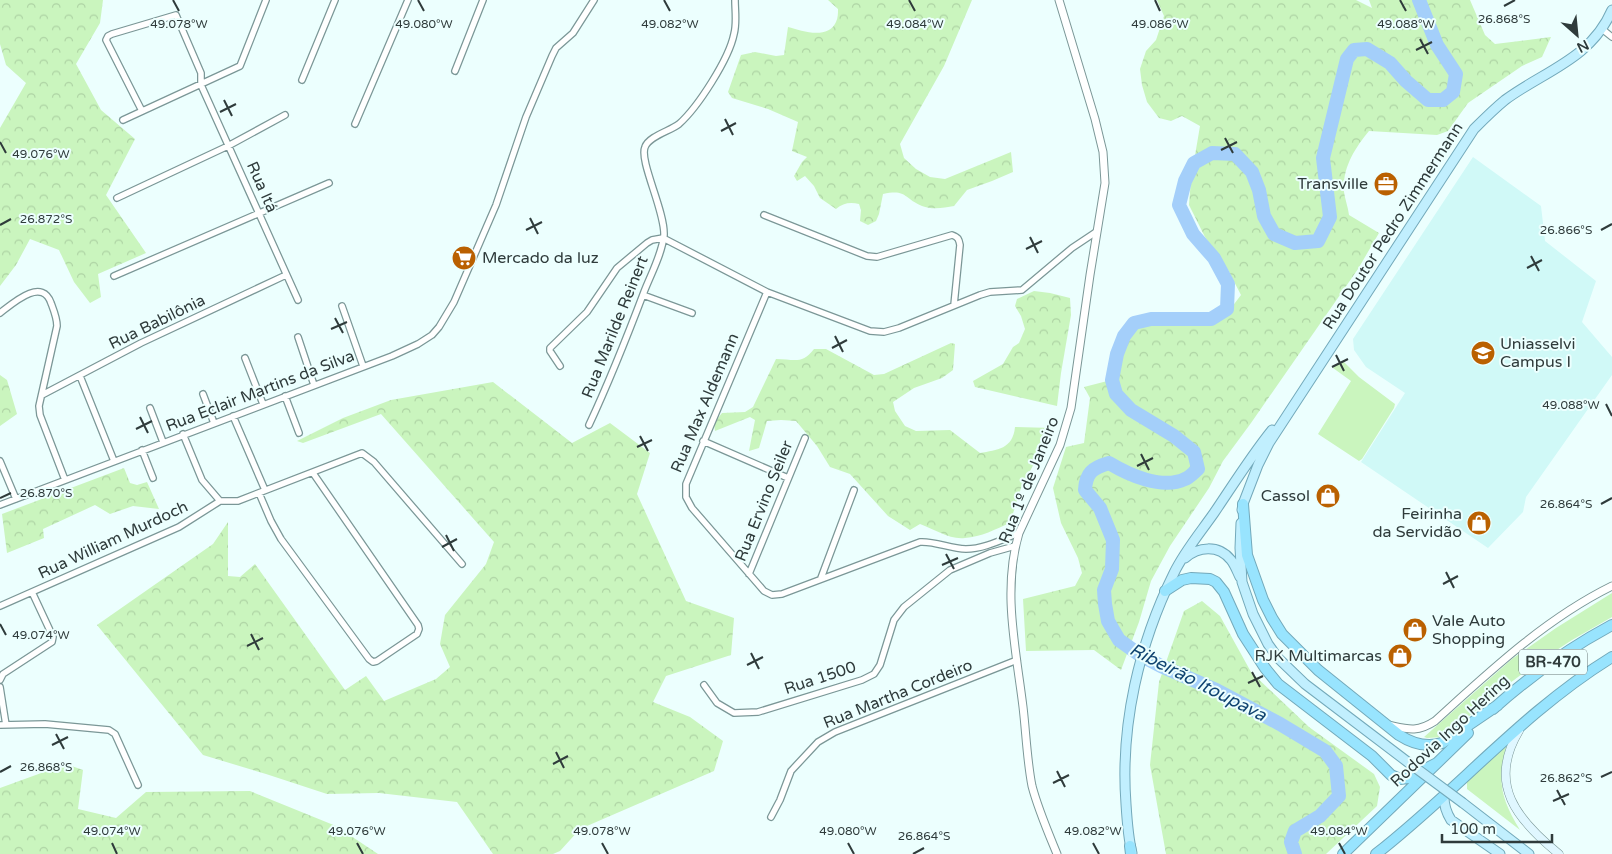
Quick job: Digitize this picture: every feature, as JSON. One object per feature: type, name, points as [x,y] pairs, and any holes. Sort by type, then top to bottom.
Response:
[{"type":"highway","points":[[1243,504],[1247,555],[1256,584],[1282,634],[1304,657],[1406,740],[1433,746],[1442,743],[1498,705]]},
{"type":"highway","points":[[1166,592],[1174,585],[1191,578],[1210,579],[1216,582],[1224,592],[1243,634],[1278,684],[1372,756],[1391,775],[1400,779],[1408,778],[1437,762]]},
{"type":"highway","name":"Rodovia Ingo Hering","points":[[1343,854],[1498,705],[1539,672],[1593,635],[1612,625]]},
{"type":"highway","points":[[1376,854],[1444,797],[1521,725],[1576,680],[1612,657]]},
{"type":"main road","name":"Rua Doutor Pedro Zimmermann","points":[[1529,854],[1305,684],[1284,665],[1268,644],[1253,614],[1242,582],[1240,541],[1243,504],[1258,464],[1269,443],[1474,129],[1506,100],[1584,50],[1602,29],[1612,10]]},
{"type":"main road","name":"Rua Doutor Pedro Zimmermann","points":[[1131,851],[1124,787],[1126,740],[1133,694],[1148,638],[1180,563],[1264,440],[1301,395]]},
{"type":"main road","points":[[1180,563],[1195,552],[1203,549],[1217,550],[1232,560],[1242,582]]},
{"type":"main road","points":[[1521,725],[1512,741],[1506,761],[1508,793],[1524,821],[1544,842],[1559,854]]},
{"type":"main road","points":[[1444,797],[1446,813],[1451,820],[1500,854]]},
{"type":"street","points":[[123,120],[240,66],[266,0]]},
{"type":"street","points":[[302,80],[335,0]]},
{"type":"street","points":[[355,124],[408,0]]},
{"type":"street","points":[[455,71],[483,0]]},
{"type":"street","name":"Rua Eclair Martins da Silva","points":[[0,505],[363,366],[418,344],[432,335],[454,302],[496,205],[543,74],[556,48],[573,33],[594,0]]},
{"type":"street","points":[[663,238],[664,224],[662,213],[647,167],[644,150],[650,140],[678,125],[696,105],[717,71],[734,34],[734,0]]},
{"type":"street","name":"Rua 1º de Janeiro","points":[[1057,854],[1032,785],[1010,608],[1011,575],[1015,546],[1019,533],[1060,445],[1071,408],[1096,232],[1105,183],[1103,152],[1095,119],[1059,0]]},
{"type":"street","name":"Rua Itá","points":[[142,111],[106,40],[112,34],[176,14],[201,73],[201,84],[298,300]]},
{"type":"street","points":[[1602,29],[1612,37]]},
{"type":"street","points":[[117,198],[228,146],[285,115]]},
{"type":"street","points":[[114,276],[328,183]]},
{"type":"street","points":[[764,216],[867,256],[877,257],[896,253],[952,236],[956,237],[960,245],[954,304]]},
{"type":"street","points":[[560,366],[550,348],[587,312],[617,268],[652,240],[663,238],[766,292],[870,331],[884,332],[899,328],[954,304],[990,292],[1022,290],[1072,248],[1096,232]]},
{"type":"street","name":"Rua Marilde Reinert","points":[[589,426],[613,373],[663,238]]},
{"type":"street","name":"Rua Babilônia","points":[[42,395],[141,343],[286,275]]},
{"type":"street","points":[[0,313],[26,294],[38,291],[44,292],[50,299],[57,318],[57,326],[39,406],[40,415],[65,480]]},
{"type":"street","name":"Rua Max Aldemann","points":[[766,292],[686,484],[686,497],[692,508],[764,591],[772,595],[782,594],[920,542],[928,541],[966,549],[979,547],[1019,533]]},
{"type":"street","points":[[643,296],[692,313]]},
{"type":"street","points":[[342,306],[363,366]]},
{"type":"street","points":[[298,337],[314,385]]},
{"type":"street","points":[[245,358],[263,404]]},
{"type":"street","points":[[80,376],[114,461]]},
{"type":"street","points":[[203,394],[214,423]]},
{"type":"street","points":[[285,396],[299,433]]},
{"type":"street","points":[[150,408],[163,442]]},
{"type":"street","points":[[233,416],[271,521],[281,539],[369,659],[373,662],[377,661],[417,634],[419,630],[418,625],[313,473]]},
{"type":"street","points":[[183,434],[202,480],[220,500],[238,501],[313,473],[362,452],[374,462],[462,564]]},
{"type":"street","name":"Rua Ervino Seiler","points":[[750,574],[805,438]]},
{"type":"street","points":[[703,441],[788,478]]},
{"type":"street","points":[[142,450],[153,478]]},
{"type":"street","points":[[0,461],[16,499]]},
{"type":"street","points":[[821,578],[854,490]]},
{"type":"street","name":"Rua William Murdoch","points":[[0,606],[179,528],[220,500]]},
{"type":"street","name":"Rua 1500","points":[[704,686],[717,703],[734,713],[758,712],[862,680],[874,674],[880,666],[894,620],[904,606],[950,570],[990,553],[1015,546]]},
{"type":"street","points":[[1388,725],[1409,730],[1427,727],[1509,656],[1552,622],[1612,586]]},
{"type":"street","points":[[0,680],[3,674],[52,642],[53,638],[32,592]]},
{"type":"street","name":"Rua Martha Cordeiro","points":[[771,817],[791,771],[818,742],[835,732],[1017,660]]},
{"type":"street","points":[[0,687],[3,725],[45,724],[109,730],[115,734],[138,785]]},
{"type":"shaded area","name":"Uniasselvi Campus I","points":[[1473,157],[1541,206],[1545,241],[1596,281],[1582,322],[1612,357],[1612,375],[1526,497],[1523,512],[1488,548],[1361,462],[1405,393],[1366,367],[1354,350],[1353,339]]},
{"type":"green space","points":[[0,0],[103,0],[100,23],[76,64],[101,110],[135,139],[106,195],[146,253],[98,274],[101,297],[90,303],[74,282],[59,250],[30,239],[16,265],[0,286],[0,128],[26,83],[6,65],[0,44]]},
{"type":"green space","points":[[828,0],[972,0],[944,66],[900,144],[904,158],[916,169],[930,177],[945,179],[1011,152],[1013,172],[967,190],[954,206],[950,207],[930,208],[916,203],[901,193],[883,194],[876,221],[868,225],[860,221],[861,210],[859,204],[841,205],[836,209],[820,198],[814,186],[805,176],[797,181],[794,176],[807,157],[792,151],[798,122],[768,109],[732,98],[728,92],[741,55],[755,52],[776,56],[784,55],[788,27],[814,33],[821,33],[832,28],[837,20],[838,9]]},
{"type":"green space","points":[[1157,0],[1356,0],[1372,8],[1369,0],[1470,0],[1485,35],[1495,44],[1551,37],[1542,57],[1522,66],[1468,103],[1448,131],[1437,135],[1369,131],[1359,144],[1350,159],[1345,175],[1344,192],[1349,215],[1379,233],[1358,269],[1223,461],[1209,488],[1170,546],[1151,581],[1139,622],[1121,670],[1094,650],[1026,651],[1023,599],[1075,586],[1082,573],[1078,558],[1061,523],[1053,488],[1066,447],[1084,443],[1090,398],[1084,387],[1119,378],[1118,359],[1121,349],[1130,334],[1138,328],[1156,322],[1191,325],[1222,320],[1241,295],[1228,270],[1205,237],[1189,205],[1191,179],[1200,126],[1182,116],[1171,121],[1159,118],[1147,102],[1142,85],[1140,69],[1146,51],[1156,40],[1164,16]]},
{"type":"green space","points":[[1034,291],[1070,298],[1071,315],[1057,406],[975,387],[973,381],[1003,364],[1013,347],[1019,343],[1025,329],[1021,316],[1015,306],[1017,299]]},
{"type":"green space","points":[[951,343],[955,344],[953,370],[942,378],[914,388],[893,402],[895,411],[905,426],[916,431],[950,430],[980,453],[998,449],[1008,444],[1014,434],[1015,427],[1053,428],[1021,488],[1010,523],[988,532],[977,536],[959,538],[948,536],[920,524],[910,530],[888,516],[850,474],[830,467],[817,446],[796,421],[767,421],[759,448],[749,451],[755,420],[750,417],[715,431],[714,423],[722,413],[745,412],[753,407],[776,359],[797,360],[806,357],[814,349],[826,349],[874,375],[884,374]]},
{"type":"green space","points":[[1344,362],[1359,377],[1395,404],[1359,461],[1318,434],[1351,381],[1333,368]]},
{"type":"green space","points":[[0,375],[7,380],[17,414],[0,426]]},
{"type":"green space","points":[[493,382],[572,443],[610,423],[650,453],[637,494],[686,601],[734,618],[731,655],[666,676],[653,702],[690,717],[723,741],[714,771],[580,829],[560,851],[553,854],[493,854],[457,802],[379,793],[327,794],[203,755],[97,625],[213,544],[228,522],[228,576],[240,577],[255,564],[345,690],[366,676],[384,701],[436,679],[450,667],[440,644],[445,615],[486,564],[494,542],[381,414],[303,443],[297,441],[343,418],[391,400]]},
{"type":"green space","points":[[124,468],[130,483],[137,485],[147,482],[159,509],[133,506],[110,514],[95,505],[43,529],[44,538],[7,553],[2,514]]},
{"type":"green space","points":[[1612,593],[1612,617],[1534,665],[1444,737],[1424,737],[1512,659],[1556,628]]},
{"type":"green space","points":[[1202,601],[1220,616],[1251,672],[1309,727],[1374,774],[1380,787],[1377,806],[1326,854],[1166,854],[1150,765],[1159,682],[1184,611]]},
{"type":"green space","points":[[1507,743],[1502,768],[1502,788],[1508,808],[1520,830],[1467,789],[1467,782]]},
{"type":"green space","points":[[66,764],[83,770],[78,809],[116,818],[146,792],[250,791],[336,826],[378,854],[0,854],[0,788]]},
{"type":"waterway","name":"Ribeirão Itoupava","points":[[1295,854],[1291,842],[1295,831],[1320,816],[1339,796],[1336,766],[1325,751],[1280,724],[1216,690],[1161,666],[1140,655],[1119,640],[1108,621],[1104,590],[1112,569],[1113,540],[1100,508],[1085,490],[1087,479],[1091,472],[1109,463],[1146,480],[1166,483],[1185,479],[1198,469],[1194,452],[1174,436],[1131,410],[1116,394],[1112,380],[1117,354],[1124,336],[1134,323],[1151,319],[1211,319],[1227,309],[1228,284],[1214,258],[1193,234],[1179,205],[1185,181],[1194,163],[1212,153],[1235,154],[1252,172],[1259,190],[1264,216],[1274,234],[1295,243],[1318,241],[1330,217],[1323,158],[1347,59],[1354,50],[1367,49],[1390,63],[1406,81],[1428,100],[1443,100],[1453,92],[1456,74],[1437,45],[1419,0]]},
{"type":"place","name":"Transville","points":[[1386,184]]},
{"type":"place","name":"Mercado da luz","points":[[464,258]]},
{"type":"place","name":"Uniasselvi Campus I","points":[[1483,353]]},
{"type":"place","name":"Cassol","points":[[1328,496]]},
{"type":"place","name":"Feirinha da Servidão","points":[[1479,523]]},
{"type":"place","name":"Vale Auto Shopping","points":[[1415,630]]},
{"type":"place","name":"RJK Multimarcas","points":[[1400,656]]}]
